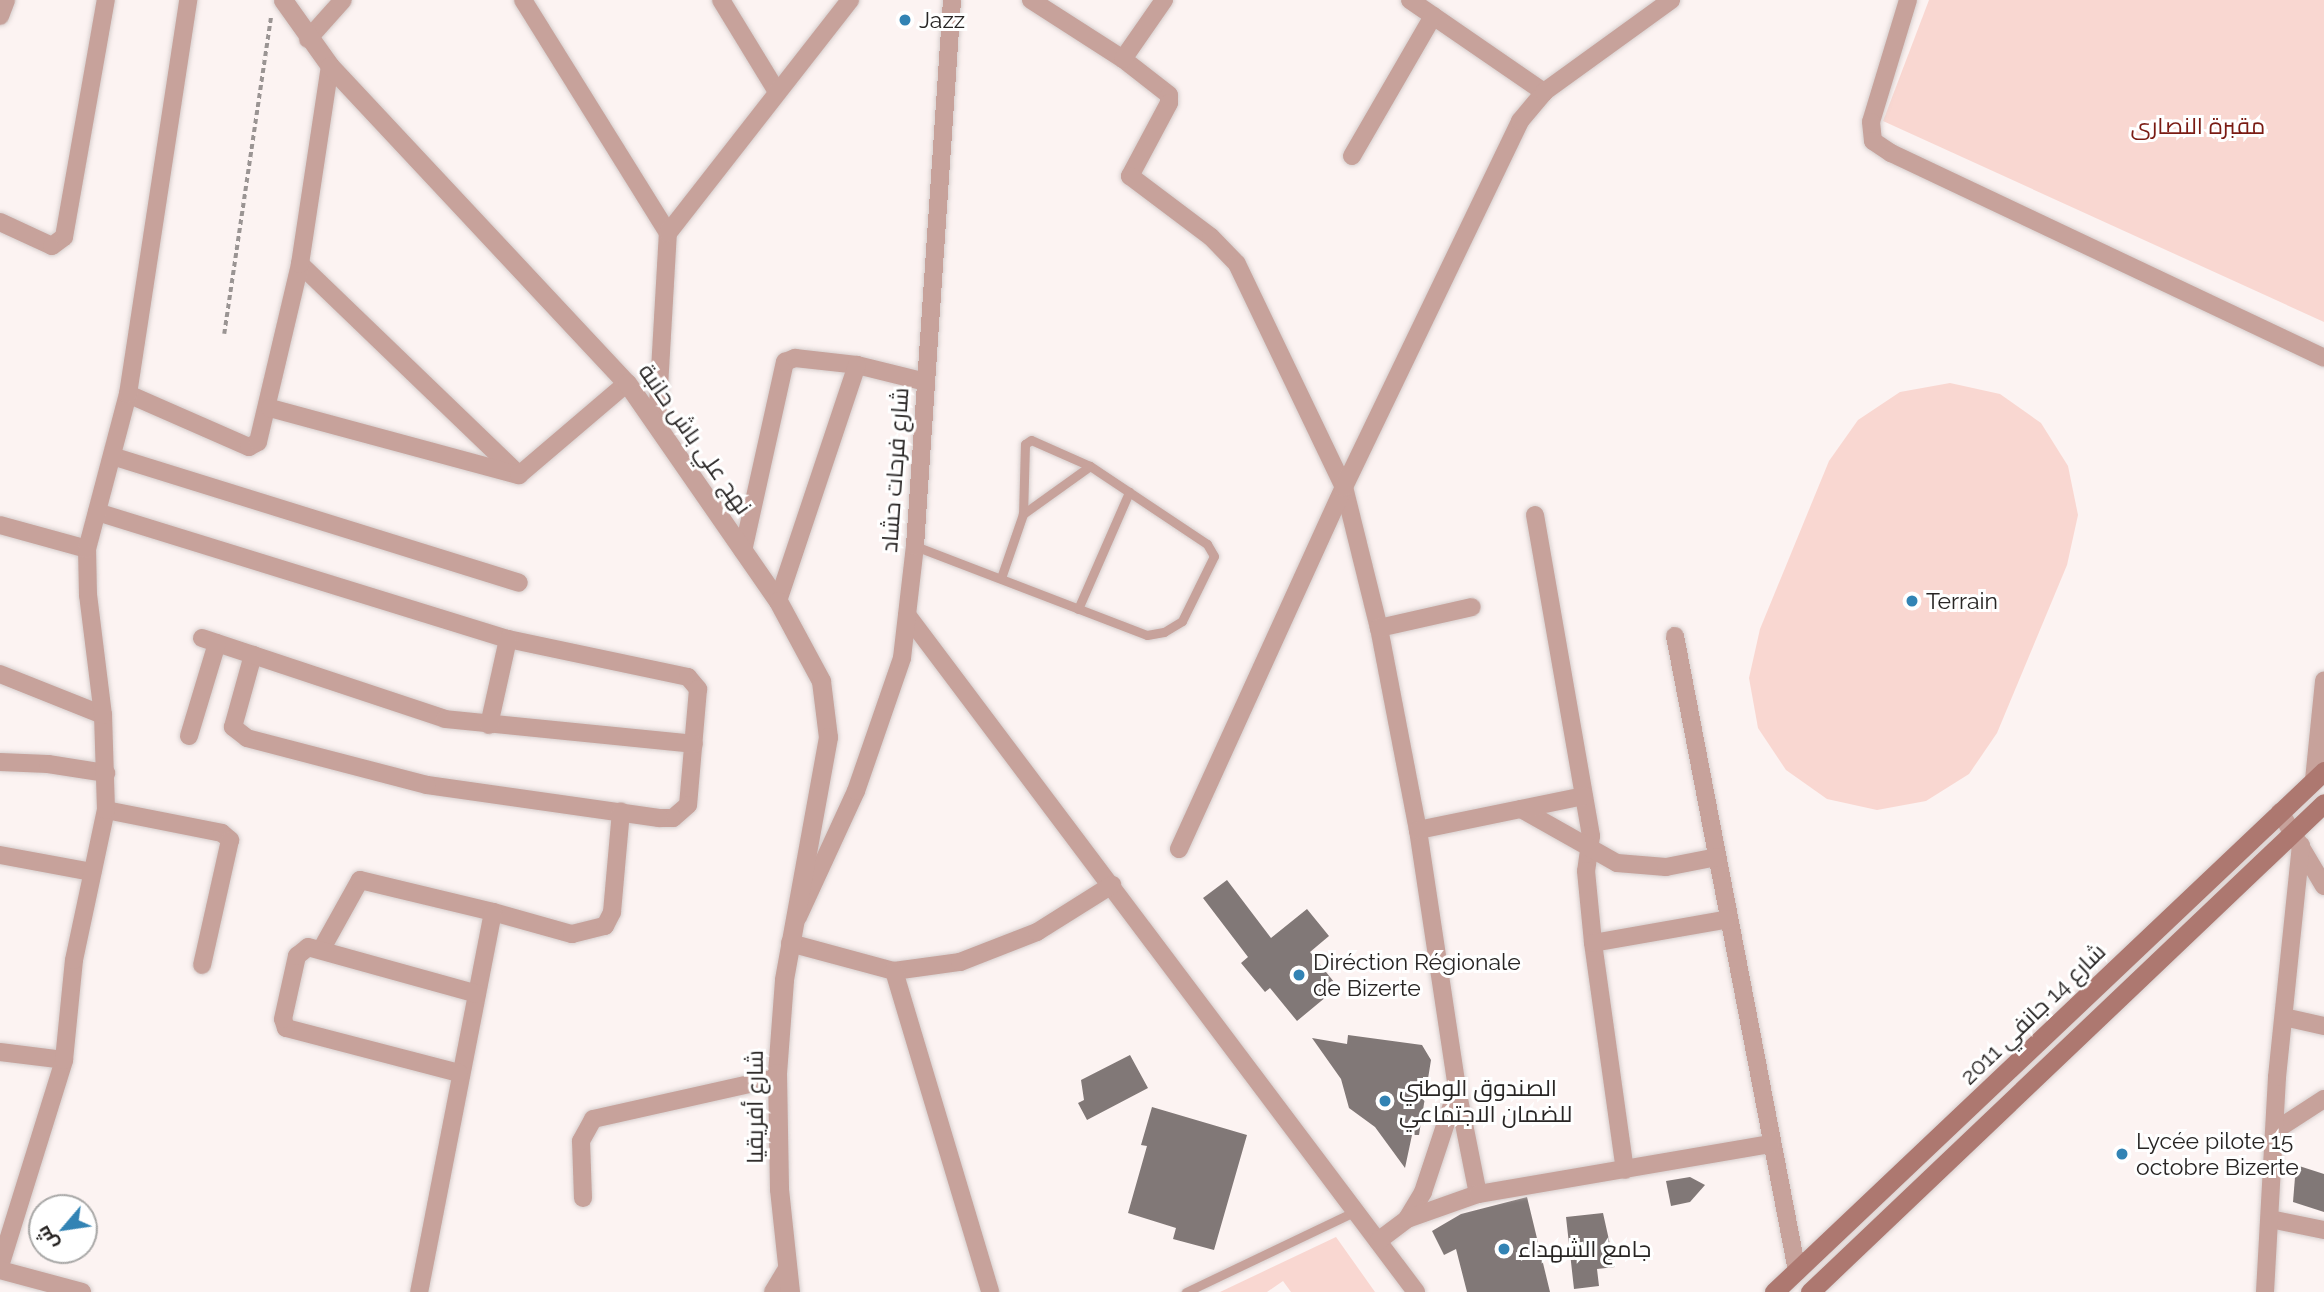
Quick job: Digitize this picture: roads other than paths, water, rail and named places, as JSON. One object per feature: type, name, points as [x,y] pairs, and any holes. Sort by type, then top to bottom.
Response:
[{"type":"main road","name":"شارع 14 جانفي 2011","points":[[1774,1292],[2319,775]]},
{"type":"main road","points":[[1810,1292],[2297,838],[2324,803]]},
{"type":"street","points":[[0,16],[6,0]]},
{"type":"street","points":[[0,222],[52,246],[64,237],[106,0]]},
{"type":"street","points":[[82,1292],[0,1268],[64,1060],[74,960],[106,810],[103,715],[88,595],[88,550],[128,394],[188,0]]},
{"type":"street","points":[[308,39],[343,0]]},
{"type":"street","points":[[523,0],[668,233]]},
{"type":"street","points":[[721,0],[776,90]]},
{"type":"street","points":[[657,422],[668,233],[776,90],[850,0]]},
{"type":"street","name":"شارع فرحات حشاد","points":[[795,923],[826,863],[877,739],[902,658],[915,546],[953,0]]},
{"type":"street","points":[[1123,59],[1164,0]]},
{"type":"street","points":[[1410,0],[1544,92]]},
{"type":"street","points":[[1179,849],[1344,487],[1520,121],[1544,92],[1671,0]]},
{"type":"street","points":[[1908,0],[1871,122],[1873,141],[1903,159],[2324,358]]},
{"type":"street","points":[[1037,2],[1164,88],[1170,103],[1130,176],[1212,237],[1237,264],[1344,487],[1379,628],[1418,830],[1457,1089],[1478,1194]]},
{"type":"street","name":"نهج علي باش حانبة","points":[[284,4],[330,66],[628,383],[778,601],[811,656],[827,707],[823,772],[795,923]]},
{"type":"street","points":[[1353,156],[1433,16]]},
{"type":"street","points":[[128,394],[249,447],[258,442],[270,408],[300,264],[330,66]]},
{"type":"street","points":[[300,264],[519,475]]},
{"type":"street","points":[[743,551],[781,368],[795,358],[857,365],[926,383]]},
{"type":"street","points":[[778,601],[857,365]]},
{"type":"street","points":[[519,475],[628,383]]},
{"type":"street","points":[[270,408],[519,475]]},
{"type":"street","points":[[112,456],[519,583]]},
{"type":"street","points":[[97,512],[508,639],[695,681],[691,796],[682,813],[659,818],[416,782],[247,738],[233,727],[253,655]]},
{"type":"street","points":[[1535,515],[1592,850],[1586,872],[1593,943],[1625,1170]]},
{"type":"street","points":[[0,525],[88,550]]},
{"type":"street","points":[[1379,628],[1472,607]]},
{"type":"street","points":[[906,615],[1416,1292]]},
{"type":"street","points":[[1675,636],[1797,1271]]},
{"type":"street","points":[[489,725],[508,639]]},
{"type":"street","points":[[189,736],[209,641],[445,719],[694,744]]},
{"type":"street","points":[[0,674],[103,715]]},
{"type":"street","points":[[2319,775],[2324,681]]},
{"type":"street","points":[[0,762],[48,764],[106,774]]},
{"type":"street","points":[[1418,830],[1584,796]]},
{"type":"street","points":[[1521,809],[1592,850],[1638,867],[1717,857]]},
{"type":"street","points":[[106,810],[222,833],[230,840],[202,965]]},
{"type":"street","points":[[321,950],[360,880],[572,934],[605,926],[612,912],[621,811]]},
{"type":"street","points":[[2280,812],[2324,886]]},
{"type":"street","points":[[2265,1292],[2297,838]]},
{"type":"street","points":[[0,855],[92,872]]},
{"type":"street","points":[[790,943],[894,971],[960,962],[1003,949],[1112,885]]},
{"type":"street","points":[[423,1290],[459,1073],[493,912]]},
{"type":"street","points":[[1593,943],[1729,919]]},
{"type":"street","name":"شارع أفريقيا","points":[[790,1292],[786,1270],[777,1078],[790,943],[795,923]]},
{"type":"street","points":[[459,1073],[286,1028],[283,1019],[297,956],[302,948],[321,950],[477,994]]},
{"type":"street","points":[[894,971],[990,1292]]},
{"type":"street","points":[[2284,1017],[2324,1026]]},
{"type":"street","points":[[0,1052],[64,1060]]},
{"type":"street","points":[[583,1198],[581,1141],[593,1119],[777,1078]]},
{"type":"street","points":[[1407,1219],[1441,1147],[1457,1089]]},
{"type":"street","points":[[2276,1130],[2324,1099]]},
{"type":"street","points":[[1378,1241],[1407,1219],[1478,1194],[1772,1144]]},
{"type":"street","points":[[2270,1219],[2324,1230]]},
{"type":"street","points":[[773,1292],[786,1270]]},
{"type":"lane","points":[[915,546],[1147,635],[1164,632],[1182,621],[1210,571],[1214,556],[1207,544],[1090,466],[1031,440],[1025,444],[1023,514],[1001,578]]},
{"type":"lane","points":[[1023,514],[1090,466]]},
{"type":"lane","points":[[1078,609],[1129,492]]},
{"type":"lane","points":[[1186,1292],[1356,1211]]},
{"type":"place","name":"Jazz","points":[[905,20]]},
{"type":"place","name":"Terrain","points":[[1912,601]]},
{"type":"place","name":"Diréction Régionale de Bizerte","points":[[1299,975]]},
{"type":"place","name":"الصندوق الوطني للضمان الاجتماعي","points":[[1385,1101]]},
{"type":"place","name":"Lycée pilote 15 octobre Bizerte","points":[[2122,1154]]},
{"type":"place","name":"جامع الشهداء","points":[[1504,1249]]},
{"type":"park label","name":"مقبرة النصارى","points":[[2198,126]]}]
